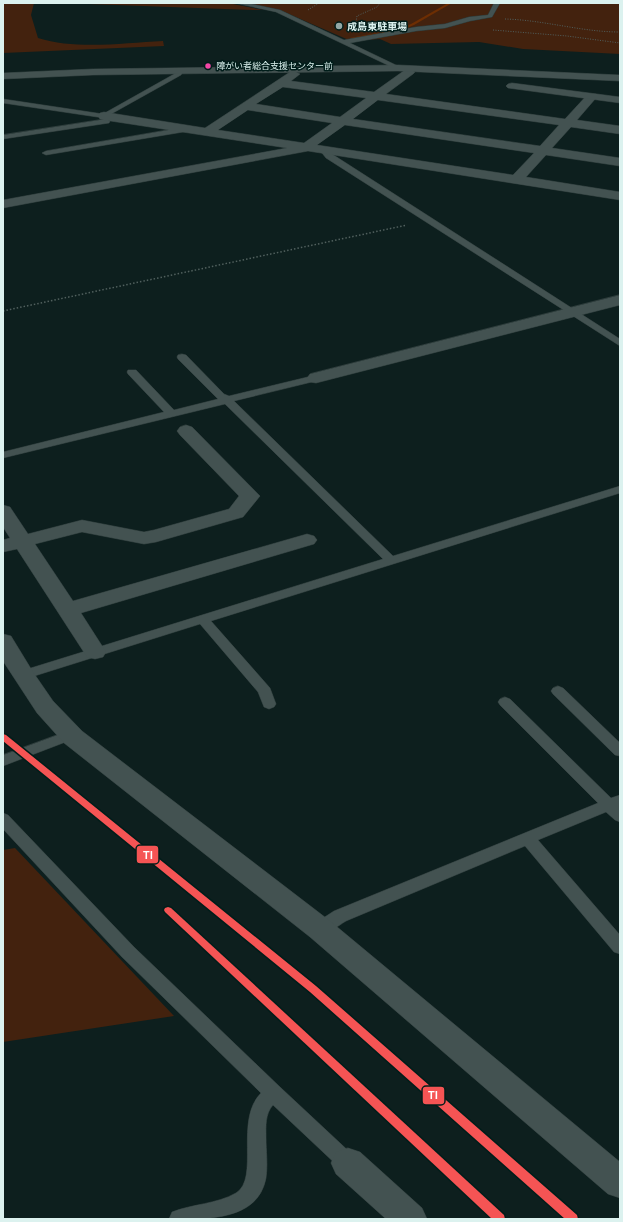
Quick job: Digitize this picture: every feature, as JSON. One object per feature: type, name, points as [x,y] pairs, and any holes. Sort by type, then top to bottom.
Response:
[{"type":"street","points":[[207,132],[244,106],[298,72],[300,68]]},
{"type":"street","points":[[3,76],[93,72],[300,68],[403,70],[456,69],[620,78]]},
{"type":"street","points":[[403,70],[620,100]]},
{"type":"street","points":[[3,204],[307,147],[377,96],[403,70]]},
{"type":"street","points":[[281,83],[620,130]]},
{"type":"street","points":[[516,180],[592,96]]},
{"type":"street","points":[[244,106],[620,162]]},
{"type":"street","points":[[104,116],[620,196]]},
{"type":"street","points":[[316,378],[620,300]]},
{"type":"street","points":[[13,544],[82,526],[144,538],[236,513],[250,496],[186,431]]},
{"type":"street","points":[[3,511],[13,544],[67,610],[95,652]]},
{"type":"street","points":[[67,610],[308,540]]},
{"type":"street","points":[[3,640],[23,675],[45,707],[71,735],[320,929],[620,1183]]},
{"type":"street","points":[[348,1163],[410,1219]]},
{"type":"lane","points":[[238,3],[278,11],[403,70]]},
{"type":"lane","points":[[490,16],[497,3]]},
{"type":"lane","points":[[343,42],[445,26],[499,13]]},
{"type":"lane","points":[[3,101],[104,116],[179,74],[181,70]]},
{"type":"lane","points":[[3,137],[120,119]]},
{"type":"lane","points":[[46,153],[186,129]]},
{"type":"lane","points":[[326,150],[326,153],[330,156],[620,343]]},
{"type":"lane","points":[[182,357],[220,396],[226,399],[392,560]]},
{"type":"lane","points":[[132,372],[171,413]]},
{"type":"lane","points":[[3,455],[316,378]]},
{"type":"lane","points":[[23,675],[620,489]]},
{"type":"lane","points":[[203,619],[265,691],[269,704]]},
{"type":"lane","points":[[558,691],[620,751]]},
{"type":"lane","points":[[320,929],[340,916],[527,838],[616,807],[505,702]]},
{"type":"lane","points":[[3,761],[71,735]]},
{"type":"lane","points":[[3,819],[128,952],[273,1093],[348,1163]]},
{"type":"lane","points":[[527,838],[620,947]]},
{"type":"lane","points":[[179,1219],[220,1208],[239,1201],[249,1195],[256,1184],[258,1118],[261,1106],[273,1093]]},
{"type":"path","points":[[380,3],[377,7],[357,16],[356,22],[368,30],[380,35]]},
{"type":"path","points":[[503,19],[541,21],[593,30],[620,32]]},
{"type":"path","points":[[489,30],[567,36],[620,43]]},
{"type":"path","points":[[3,311],[429,220]]},
{"type":"shaded area","points":[[3,3],[34,3],[31,15],[38,38],[53,42],[84,45],[163,41],[164,46],[3,53]]},
{"type":"shaded area","points":[[61,3],[228,3],[263,10],[252,10]]},
{"type":"shaded area","points":[[245,3],[620,3],[620,54],[523,49],[479,42],[391,44],[380,39],[351,41],[282,11]]},
{"type":"shaded area","points":[[15,848],[174,1016],[3,1042],[3,850]]},
{"type":"waterway","points":[[352,38],[387,33],[407,27],[450,3]]},
{"type":"transit line","name":"TI","points":[[3,737],[313,989],[573,1219]]},
{"type":"transit line","name":"TI","points":[[168,910],[500,1219]]},
{"type":"place","name":"成島東駐車場","points":[[339,26]]},
{"type":"place","name":"障がい者総合支援センター前","points":[[208,66]]}]
